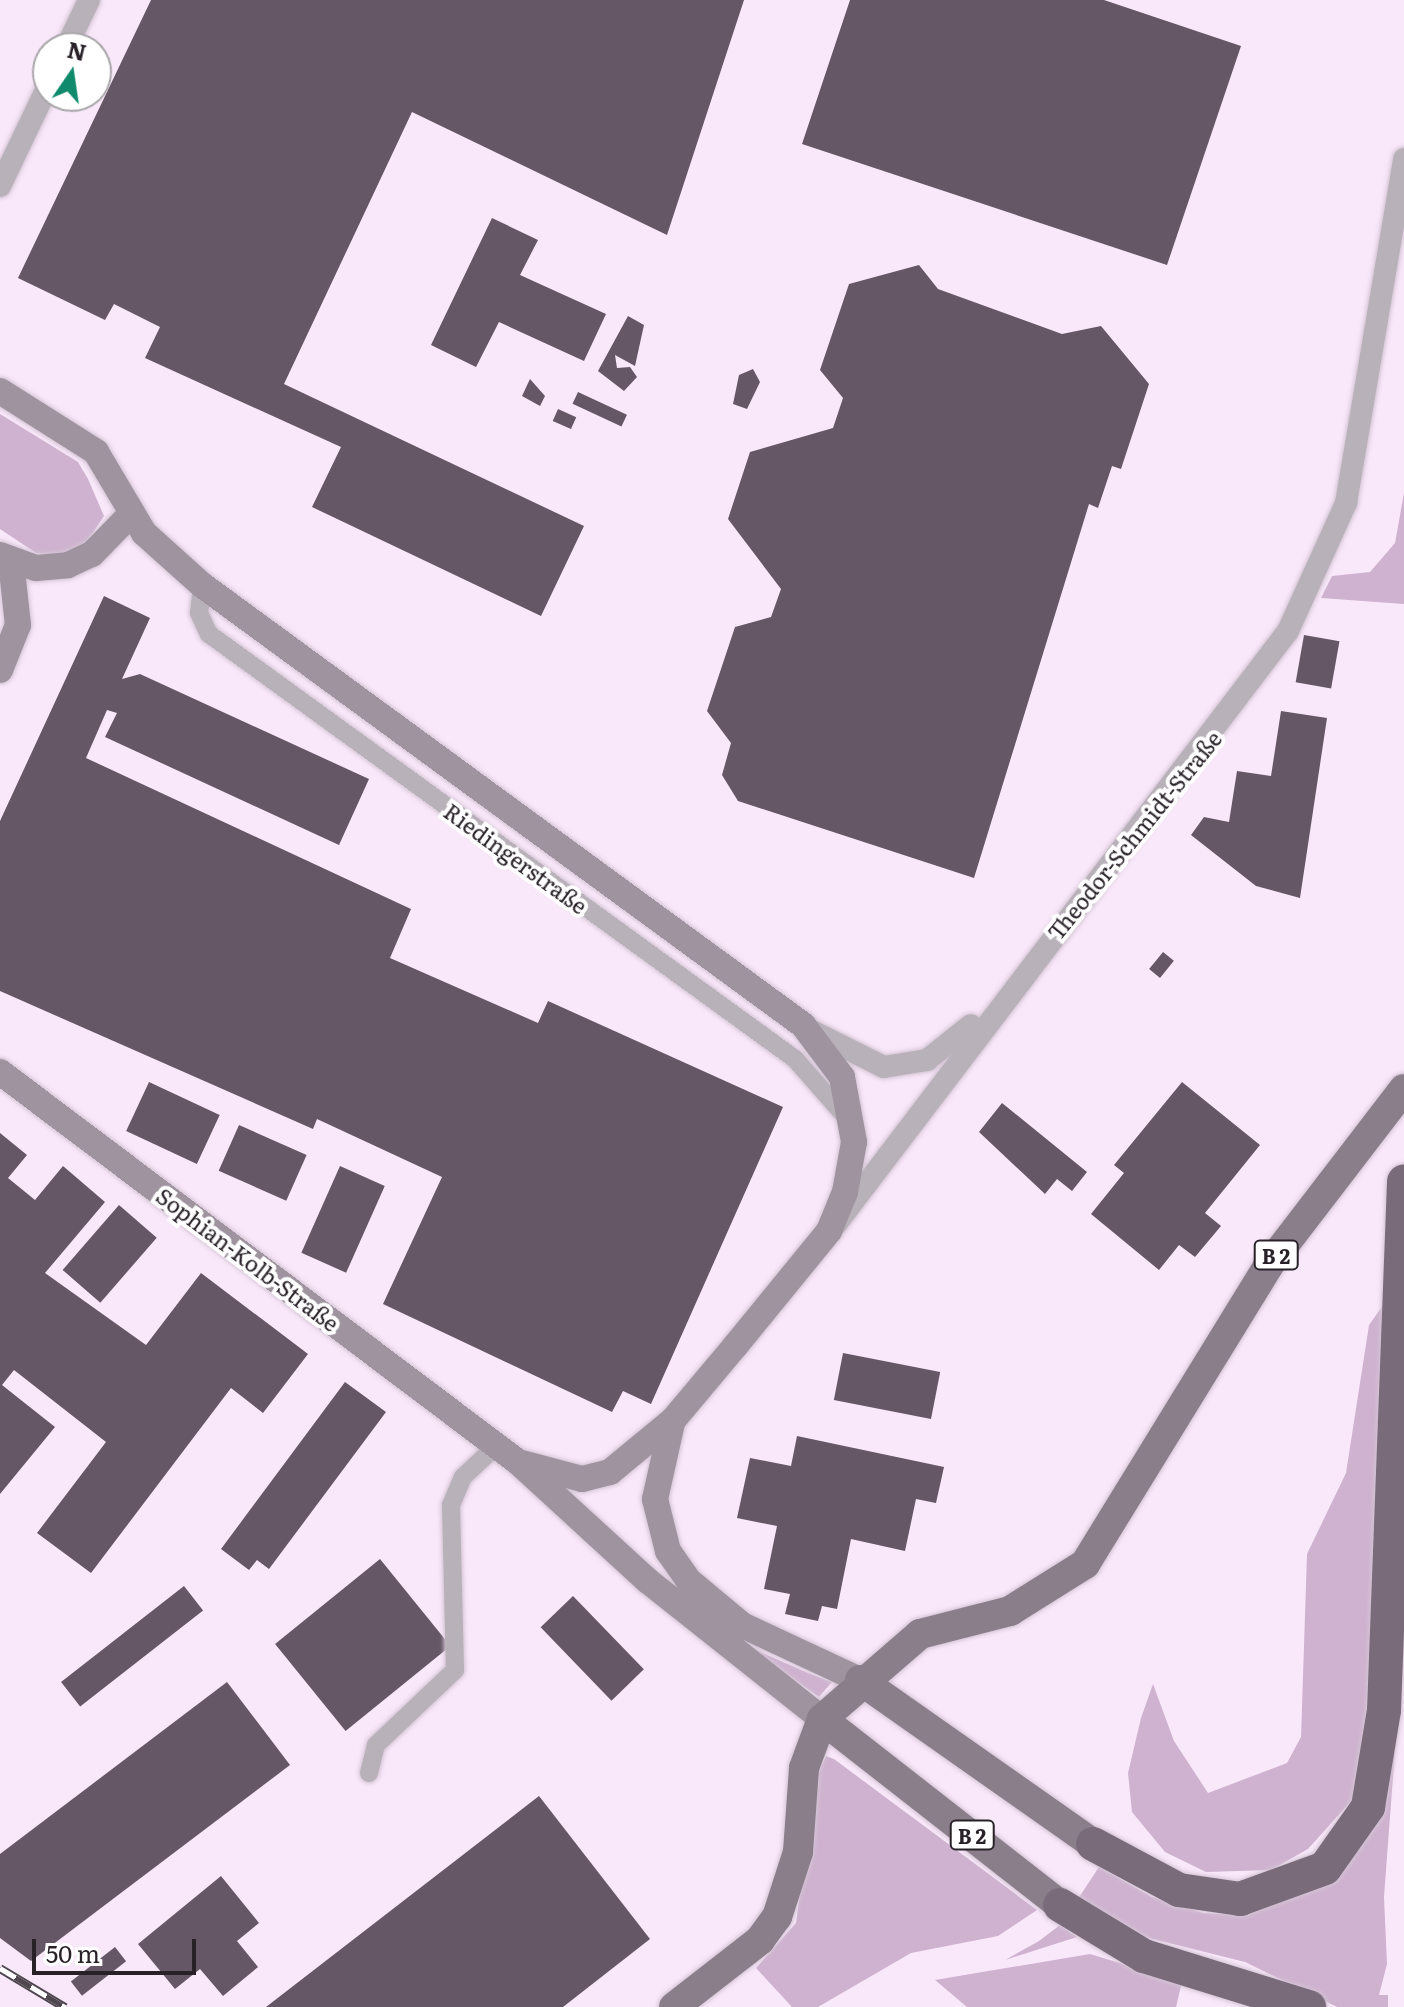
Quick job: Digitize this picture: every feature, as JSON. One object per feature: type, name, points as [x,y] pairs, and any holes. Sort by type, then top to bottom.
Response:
[{"type":"highway","points":[[1093,1844],[1179,1890],[1240,1899],[1325,1868],[1368,1807],[1383,1739],[1404,1181]]},
{"type":"highway","points":[[1060,1905],[1144,1956],[1309,2007]]},
{"type":"main road","name":"Riedingerstraße","points":[[0,391],[96,452],[118,483],[132,513],[158,549],[202,585],[803,1025],[842,1077],[853,1126],[845,1192],[829,1231]]},
{"type":"main road","points":[[0,670],[18,625],[6,559],[36,568],[79,561],[132,513]]},
{"type":"main road","name":"Sophian-Kolb-Straße","points":[[0,1072],[518,1462],[648,1581],[822,1719]]},
{"type":"main road","name":"B 2","points":[[674,2007],[760,1940],[787,1896],[804,1768],[822,1719],[860,1680],[920,1634],[1010,1611],[1070,1578],[1107,1537],[1165,1432],[1307,1210],[1404,1089]]},
{"type":"main road","name":"Theodor-Schmidt-Straße","points":[[518,1462],[594,1477],[619,1467],[673,1420],[829,1231]]},
{"type":"main road","points":[[673,1420],[655,1499],[668,1551],[688,1580],[742,1625],[860,1680],[1093,1844]]},
{"type":"main road","name":"B 2","points":[[822,1719],[1060,1905]]},
{"type":"street","points":[[74,32],[89,0]]},
{"type":"street","points":[[0,186],[36,112]]},
{"type":"street","name":"Theodor-Schmidt-Straße","points":[[829,1231],[862,1197],[1009,988],[1245,695],[1318,573],[1362,434],[1404,159]]},
{"type":"street","name":"Riedingerstraße","points":[[202,585],[199,613],[209,634],[795,1059],[853,1126]]},
{"type":"street","points":[[803,1025],[863,1061],[907,1066],[947,1048],[1009,988]]},
{"type":"street","points":[[369,1773],[376,1745],[455,1670],[451,1505],[463,1477],[496,1446]]},
{"type":"shaded area","points":[[0,414],[78,462],[88,479],[104,516],[77,557],[36,553],[0,529]]},
{"type":"shaded area","points":[[1404,493],[1404,604],[1321,598],[1332,576],[1370,572],[1395,543]]},
{"type":"shaded area","points":[[1389,1297],[1362,1789],[1308,1849],[1271,1870],[1206,1872],[1165,1852],[1132,1812],[1128,1773],[1141,1718],[1153,1684],[1174,1741],[1208,1793],[1287,1763],[1301,1737],[1307,1554],[1346,1473],[1369,1325]]},
{"type":"shaded area","points":[[747,1646],[808,1673],[832,1682],[819,1697]]},
{"type":"shaded area","points":[[1399,1696],[1384,1897],[1387,1964],[1379,1995],[1388,1995],[1388,2007],[1337,2007],[1245,1962],[1129,1933],[1076,1902],[1099,1867],[1152,1897],[1203,1913],[1242,1915],[1320,1887]]},
{"type":"shaded area","points":[[826,1756],[1037,1910],[998,1936],[911,1953],[818,2007],[792,2007],[756,1968],[796,1923],[816,1778]]},
{"type":"shaded area","points":[[1060,1925],[1077,1937],[1005,1960],[1039,1941]]},
{"type":"shaded area","points":[[1090,1954],[1182,1982],[1176,2007],[967,2007],[935,1980]]},
{"type":"building","points":[[151,0],[744,0],[667,235],[412,112],[284,384],[584,526],[541,616],[312,507],[341,447],[145,358],[160,327],[114,304],[105,320],[18,278],[97,112],[112,112],[112,82]]},
{"type":"building","points":[[850,0],[1104,0],[1241,46],[1167,265],[802,144]]},
{"type":"building","points":[[492,218],[538,240],[520,275],[606,314],[584,361],[499,322],[476,367],[431,345]]},
{"type":"building","points":[[919,265],[938,289],[1062,334],[1101,326],[1149,384],[1121,469],[1112,466],[1098,508],[1089,504],[974,878],[738,801],[722,775],[731,743],[707,711],[735,627],[771,617],[781,589],[728,519],[750,452],[833,428],[843,398],[820,370],[849,284]]},
{"type":"building","points":[[628,316],[644,325],[635,366],[615,355],[617,368],[630,367],[637,377],[624,391],[598,371]]},
{"type":"building","points":[[753,369],[760,382],[747,409],[733,404],[739,375]]},
{"type":"building","points":[[530,379],[545,396],[540,406],[522,396]]},
{"type":"building","points":[[578,392],[627,415],[621,427],[573,404]]},
{"type":"building","points":[[558,409],[576,417],[571,429],[553,421]]},
{"type":"building","points":[[104,596],[150,618],[122,679],[140,674],[369,779],[339,845],[105,737],[117,713],[107,710],[86,758],[411,909],[390,958],[538,1023],[548,1001],[783,1107],[651,1404],[623,1391],[612,1412],[383,1304],[442,1177],[317,1119],[313,1129],[0,991],[0,821]]},
{"type":"building","points":[[1304,635],[1339,641],[1331,689],[1296,682]]},
{"type":"building","points":[[1281,711],[1327,718],[1300,898],[1256,886],[1191,835],[1204,817],[1229,822],[1237,771],[1271,776]]},
{"type":"building","points":[[1163,952],[1174,961],[1160,978],[1149,969]]},
{"type":"building","points":[[149,1082],[220,1115],[197,1164],[126,1131]]},
{"type":"building","points":[[1182,1082],[1260,1145],[1205,1213],[1221,1226],[1195,1257],[1179,1245],[1159,1270],[1091,1214],[1124,1173],[1114,1165]]},
{"type":"building","points":[[1002,1103],[1087,1172],[1072,1191],[1057,1179],[1045,1194],[979,1132]]},
{"type":"building","points":[[239,1125],[307,1155],[286,1201],[219,1171]]},
{"type":"building","points":[[0,1133],[27,1155],[8,1178],[35,1200],[63,1166],[105,1202],[45,1273],[146,1345],[201,1273],[308,1354],[263,1413],[231,1388],[91,1573],[37,1533],[106,1442],[14,1370],[2,1385],[55,1427],[0,1494]]},
{"type":"building","points":[[340,1166],[385,1186],[346,1273],[301,1253]]},
{"type":"building","points":[[119,1205],[157,1238],[100,1303],[63,1270]]},
{"type":"building","points":[[843,1353],[940,1372],[931,1419],[834,1400]]},
{"type":"building","points":[[345,1382],[386,1412],[269,1569],[257,1560],[249,1570],[221,1549]]},
{"type":"building","points":[[797,1436],[944,1467],[936,1503],[916,1499],[905,1551],[851,1539],[837,1609],[822,1606],[818,1621],[785,1614],[790,1594],[764,1589],[777,1526],[737,1518],[750,1458],[791,1466]]},
{"type":"building","points":[[380,1559],[450,1646],[346,1731],[275,1644]]},
{"type":"building","points":[[184,1586],[203,1610],[80,1706],[61,1682]]},
{"type":"building","points":[[573,1596],[644,1669],[611,1701],[541,1627]]},
{"type":"building","points":[[227,1682],[290,1765],[31,1961],[0,1938],[0,1854]]},
{"type":"building","points":[[539,1796],[650,1939],[563,2007],[266,2007]]},
{"type":"building","points":[[221,1876],[259,1923],[237,1941],[258,1967],[223,1996],[200,1969],[175,1989],[138,1944]]},
{"type":"building","points":[[115,1947],[126,1961],[82,1996],[71,1981]]},
{"type":"railway","points":[[0,1968],[65,2007]]}]
